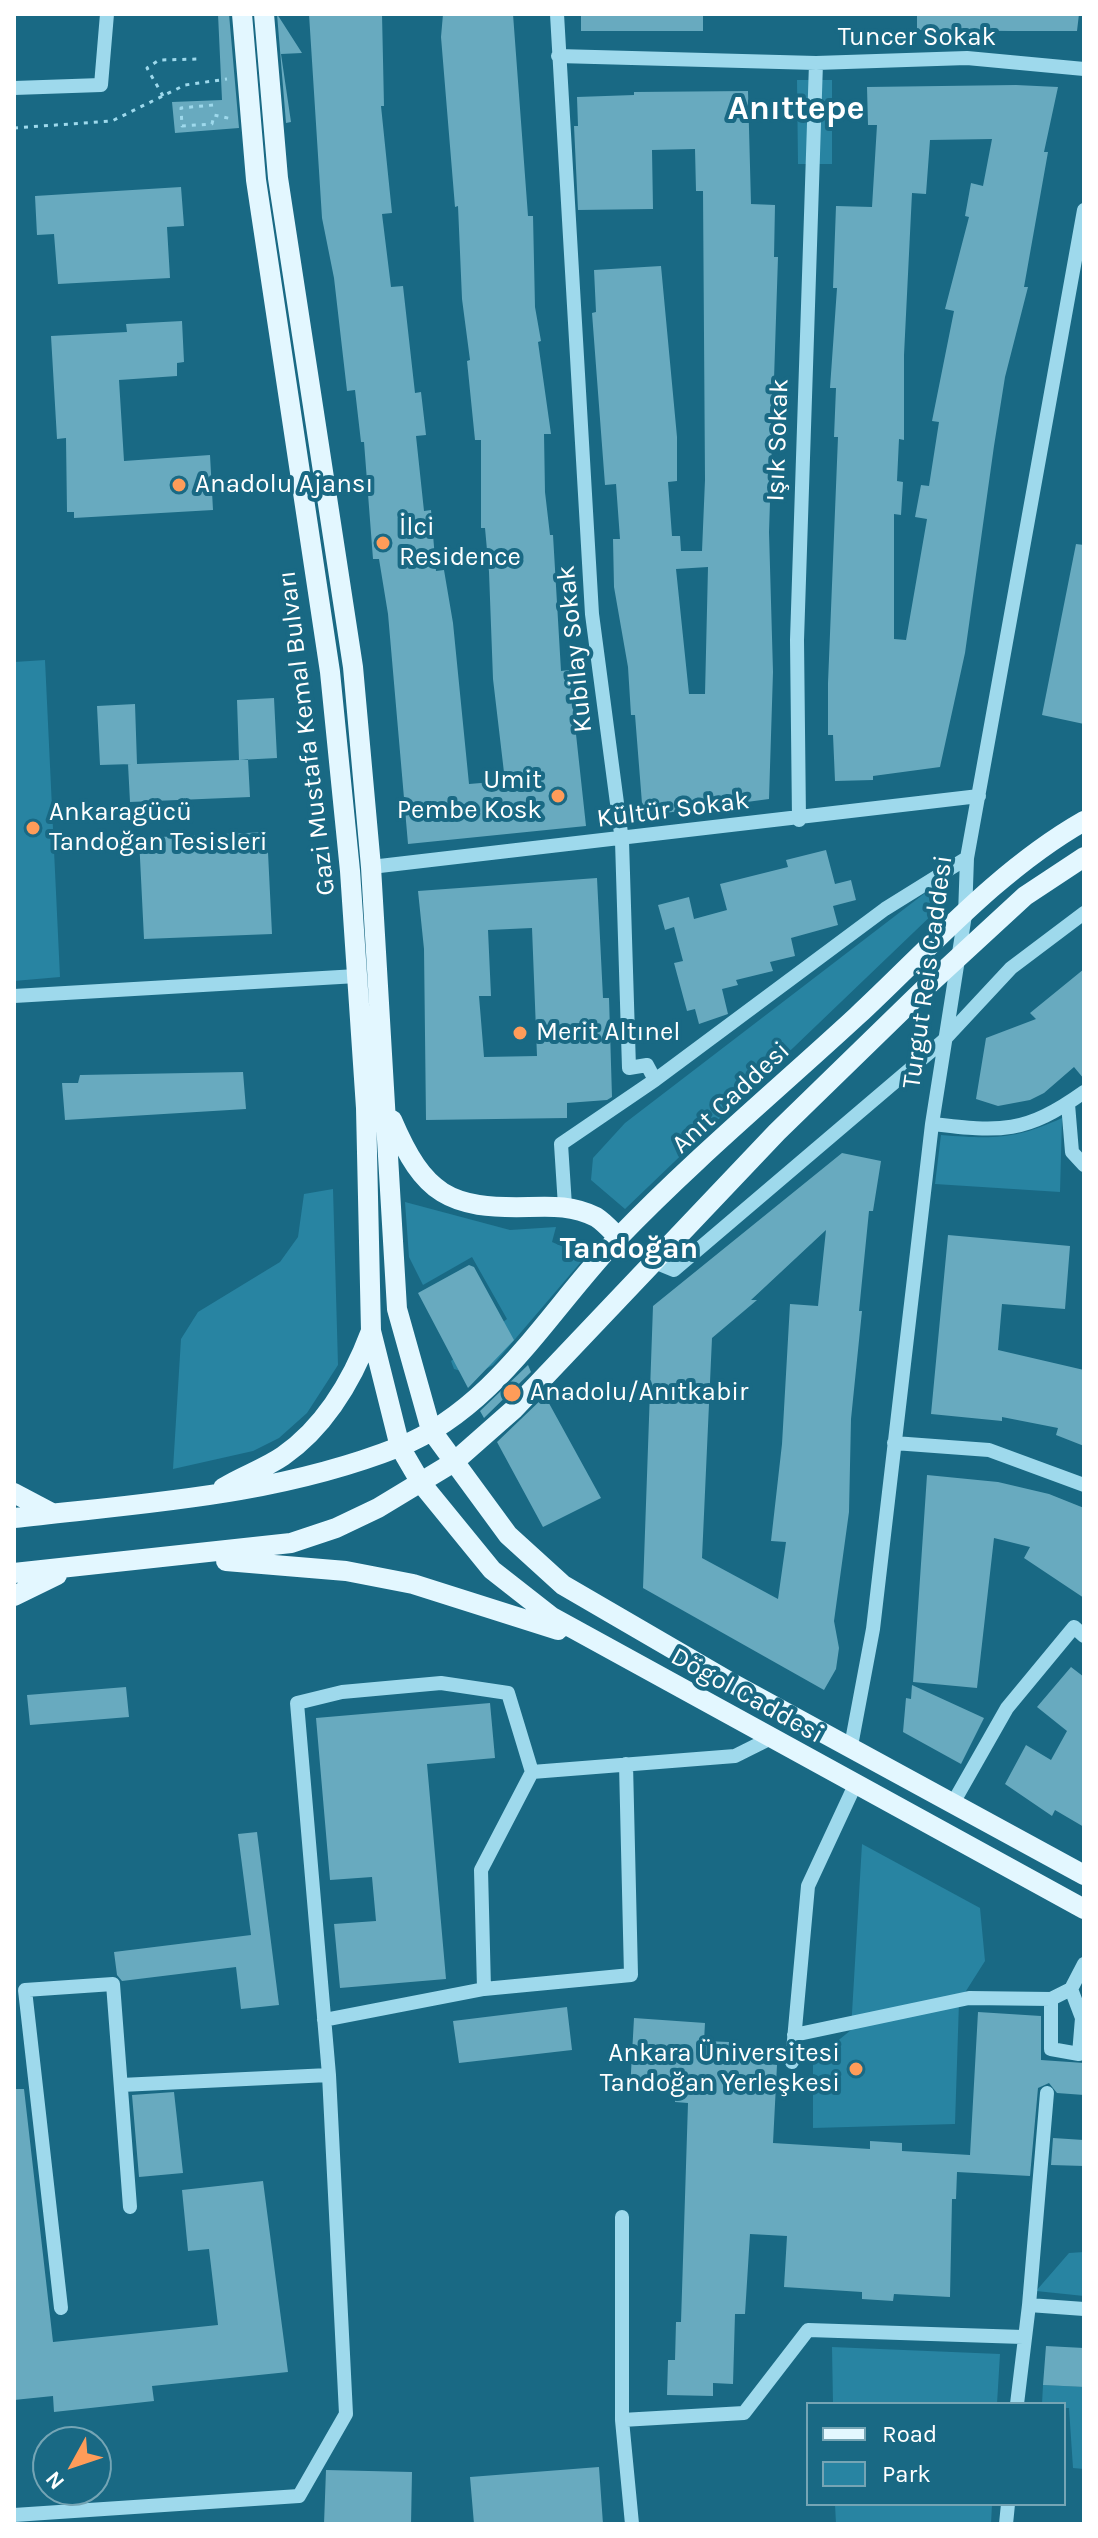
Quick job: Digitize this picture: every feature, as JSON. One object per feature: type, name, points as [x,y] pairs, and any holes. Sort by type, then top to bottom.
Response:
[{"type":"main road","name":"Gazi Mustafa Kemal Bulvarı","points":[[242,14],[258,195],[330,672],[366,1108],[371,1331],[400,1447]]},
{"type":"main road","name":"Gazi Mustafa Kemal Bulvarı","points":[[264,14],[278,178],[353,667],[371,867],[398,1318],[431,1430]]},
{"type":"main road","name":"Anıt Caddesi","points":[[431,1430],[475,1402],[619,1238],[1003,879],[1084,821]]},
{"type":"main road","points":[[14,1573],[291,1543],[336,1528],[454,1462],[513,1410],[777,1132],[957,957],[1025,896],[1084,857]]},
{"type":"main road","points":[[387,1108],[406,1153],[443,1194],[462,1204],[489,1208],[565,1206],[598,1218],[619,1238]]},
{"type":"main road","points":[[205,1498],[273,1462],[303,1439],[343,1392],[371,1331]]},
{"type":"main road","points":[[14,1518],[205,1498],[282,1482],[400,1447],[431,1430]]},
{"type":"main road","name":"Dögol Caddesi","points":[[431,1430],[508,1535],[563,1585],[728,1681],[1084,1875]]},
{"type":"main road","name":"Dögol Caddesi","points":[[400,1447],[421,1483],[492,1570],[519,1594],[592,1641],[1084,1909]]},
{"type":"main road","points":[[14,1493],[53,1513]]},
{"type":"main road","points":[[174,1556],[373,1576],[503,1611],[592,1641]]},
{"type":"main road","points":[[14,1596],[68,1569]]},
{"type":"street","points":[[14,88],[101,85],[107,14]]},
{"type":"street","name":"Kubilay Sokak","points":[[557,14],[592,614],[622,841],[629,1068],[647,1065],[655,1080]]},
{"type":"street","name":"Tuncer Sokak","points":[[558,56],[816,63],[967,58],[1084,69]]},
{"type":"street","name":"Işık Sokak","points":[[799,820],[797,640],[816,63]]},
{"type":"street","name":"Turgut Reis Caddesi","points":[[851,1746],[868,1666],[932,1124],[965,915],[967,858],[1084,210]]},
{"type":"street","name":"Kültür Sokak","points":[[371,867],[622,841],[979,796]]},
{"type":"street","points":[[565,1206],[561,1144],[655,1080],[885,909],[967,858]]},
{"type":"street","points":[[652,1261],[674,1270],[943,1041],[1011,968],[1084,913]]},
{"type":"street","points":[[14,996],[357,976]]},
{"type":"street","points":[[932,1124],[981,1130],[1021,1128],[1068,1104],[1084,1092]]},
{"type":"street","points":[[1068,1104],[1072,1152],[1084,1165]]},
{"type":"street","points":[[894,1443],[989,1450],[1084,1485]]},
{"type":"street","points":[[953,1803],[1007,1708],[1074,1627],[1084,1636]]},
{"type":"street","points":[[14,2515],[299,2496],[346,2414],[329,2075],[297,1703],[342,1692],[441,1683],[508,1693],[532,1772],[481,1870],[484,1989]]},
{"type":"street","points":[[532,1772],[735,1756],[771,1738]]},
{"type":"street","points":[[324,2020],[484,1989],[631,1975],[626,1764]]},
{"type":"street","points":[[792,2062],[808,1886],[855,1785]]},
{"type":"street","points":[[794,2035],[969,1998],[1051,1999],[1071,1989],[1084,1964]]},
{"type":"street","points":[[61,2308],[25,1990],[113,1984],[130,2207]]},
{"type":"street","points":[[1051,1999],[1051,2049],[1079,2054],[1082,2018],[1071,1989]]},
{"type":"street","points":[[121,2085],[329,2075]]},
{"type":"street","points":[[1017,2402],[1029,2305],[1047,2093]]},
{"type":"street","points":[[622,2217],[622,2420],[632,2524]]},
{"type":"street","points":[[1029,2305],[1084,2309]]},
{"type":"street","points":[[622,2420],[744,2413],[808,2330],[1023,2337]]},
{"type":"path","points":[[163,96],[147,68],[159,60],[200,59]]},
{"type":"path","points":[[14,128],[112,121],[185,85],[247,77]]},
{"type":"path","points":[[213,105],[181,108],[182,126],[212,124],[214,115],[251,123]]},
{"type":"green space","points":[[797,80],[832,80],[832,164],[798,164]]},
{"type":"green space","name":"Ankaragücü Tandoğan Tesisleri","points":[[45,660],[60,977],[14,981],[14,662]]},
{"type":"green space","points":[[925,893],[938,909],[625,1209],[591,1180],[593,1158],[625,1123]]},
{"type":"green space","points":[[1062,1118],[1060,1192],[935,1184],[941,1135],[1003,1136]]},
{"type":"green space","points":[[333,1189],[338,1365],[307,1413],[279,1438],[253,1451],[173,1469],[181,1339],[198,1312],[280,1262],[298,1237],[304,1194]]},
{"type":"green space","points":[[405,1202],[510,1230],[556,1227],[552,1242],[575,1252],[582,1240],[592,1249],[493,1365],[475,1375],[454,1369],[451,1361],[507,1319],[472,1257],[423,1285],[409,1257]]},
{"type":"green space","points":[[862,1844],[980,1908],[985,1961],[959,2002],[955,2124],[813,2128],[813,2061],[851,2030]]},
{"type":"green space","points":[[1084,2252],[1084,2296],[1036,2291],[1069,2253]]},
{"type":"green space","points":[[832,2347],[1000,2354],[997,2402],[833,2402]]},
{"type":"green space","points":[[1043,2385],[1084,2387],[1084,2469],[1073,2468],[1066,2402],[1042,2402]]},
{"type":"green space","points":[[835,2506],[992,2506],[991,2524],[836,2524]]},
{"type":"building","points":[[218,14],[229,14],[239,128],[175,133],[172,102],[222,100]]},
{"type":"building","points":[[277,14],[302,53],[281,54],[291,122],[286,123]]},
{"type":"building","points":[[309,14],[382,14],[384,106],[381,106],[392,213],[382,214],[391,287],[403,286],[415,393],[421,392],[426,435],[416,436],[424,511],[431,510],[436,571],[444,570],[453,623],[469,784],[505,781],[493,679],[485,528],[481,528],[481,440],[475,440],[467,361],[470,360],[462,299],[458,206],[455,207],[441,37],[443,14],[513,14],[528,216],[533,216],[535,307],[541,341],[538,342],[551,434],[544,434],[545,492],[550,535],[553,535],[561,671],[569,670],[586,826],[408,844],[388,614],[379,559],[373,559],[364,442],[361,442],[355,390],[347,391],[334,278],[322,218]]},
{"type":"building","points":[[581,14],[703,14],[703,31],[581,31]]},
{"type":"building","points":[[917,14],[1079,14],[1077,31],[1012,31],[917,30]]},
{"type":"building","points":[[867,87],[1058,87],[1044,152],[1048,152],[1024,287],[1028,287],[1005,377],[965,653],[940,767],[873,776],[873,780],[835,781],[833,735],[828,735],[828,683],[838,437],[834,437],[836,388],[830,388],[837,288],[833,288],[836,206],[872,207],[877,125],[868,125]],"holes":[[[992,139],[983,186],[971,183],[965,216],[969,217],[945,309],[954,311],[932,421],[939,422],[929,486],[921,485],[915,517],[927,519],[906,640],[894,639],[894,514],[901,515],[903,482],[897,481],[899,439],[904,440],[904,355],[912,193],[926,194],[930,140]]]},
{"type":"building","points":[[748,91],[751,204],[775,205],[774,257],[778,257],[769,532],[773,672],[769,799],[643,816],[635,715],[631,715],[628,667],[614,587],[613,539],[620,539],[616,484],[605,485],[592,313],[596,312],[594,270],[661,266],[677,437],[677,481],[668,482],[672,536],[680,536],[681,551],[702,551],[705,480],[703,191],[696,191],[695,149],[652,150],[653,209],[578,210],[574,126],[578,126],[577,97],[634,95],[634,92]],"holes":[[[708,567],[705,694],[689,694],[676,569]]]},
{"type":"building","points":[[181,187],[184,226],[167,227],[170,278],[58,284],[54,234],[37,235],[35,196]]},
{"type":"building","points":[[182,321],[184,362],[177,363],[177,376],[119,380],[124,461],[210,455],[213,510],[74,518],[74,512],[67,512],[66,438],[57,439],[51,336],[127,332],[126,324]]},
{"type":"building","points":[[1076,544],[1084,545],[1084,724],[1042,715]]},
{"type":"building","points":[[274,698],[277,758],[248,760],[250,797],[130,802],[128,764],[100,765],[97,706],[135,704],[137,764],[239,760],[237,700]]},
{"type":"building","points":[[267,832],[272,934],[144,939],[139,838]]},
{"type":"building","points":[[826,850],[835,884],[851,880],[856,900],[833,906],[838,925],[791,938],[795,956],[770,962],[773,971],[736,980],[738,985],[722,989],[728,1014],[699,1024],[695,1009],[687,1011],[674,963],[683,961],[674,927],[665,930],[658,905],[689,897],[694,919],[727,910],[720,884],[788,867],[786,860]]},
{"type":"building","points":[[597,878],[603,998],[609,998],[612,1097],[567,1103],[567,1118],[426,1120],[424,949],[418,891]],"holes":[[[532,928],[537,1056],[484,1057],[479,996],[491,996],[488,930]]]},
{"type":"building","points":[[1084,969],[1084,1079],[1074,1067],[1044,1093],[1030,1100],[998,1106],[976,1099],[986,1038],[1036,1019],[1030,1013]]},
{"type":"building","points":[[243,1072],[246,1109],[65,1120],[62,1083],[78,1083],[80,1075]]},
{"type":"building","points":[[842,1153],[881,1161],[873,1211],[869,1211],[859,1311],[862,1311],[851,1419],[849,1512],[834,1621],[839,1648],[836,1669],[824,1690],[643,1588],[653,1306]],"holes":[[[826,1230],[818,1306],[790,1304],[782,1444],[771,1541],[786,1542],[778,1599],[702,1558],[712,1338],[757,1300],[751,1300]]]},
{"type":"building","points":[[948,1235],[1070,1246],[1065,1309],[1002,1304],[998,1350],[1084,1370],[1084,1446],[1056,1435],[1058,1428],[1002,1417],[1002,1421],[931,1414]]},
{"type":"building","points":[[469,1265],[474,1267],[514,1340],[468,1388],[418,1293]]},
{"type":"building","points":[[528,1365],[531,1372],[484,1418],[480,1411]]},
{"type":"building","points":[[545,1396],[601,1498],[543,1527],[497,1442]]},
{"type":"building","points":[[927,1475],[998,1482],[1049,1494],[1084,1508],[1084,1598],[1024,1558],[1030,1547],[994,1538],[977,1688],[913,1682]]},
{"type":"building","points":[[1071,1667],[1084,1677],[1084,1827],[1055,1810],[1052,1816],[1005,1784],[1026,1745],[1051,1760],[1067,1731],[1037,1707]]},
{"type":"building","points":[[912,1685],[984,1718],[961,1764],[903,1732],[906,1698],[911,1699]]},
{"type":"building","points":[[126,1687],[129,1717],[30,1725],[27,1695]]},
{"type":"building","points":[[490,1703],[495,1758],[427,1764],[446,1979],[340,1988],[334,1924],[376,1921],[372,1877],[330,1880],[316,1718]]},
{"type":"building","points":[[257,1832],[279,2005],[241,2009],[236,1967],[122,1981],[117,1975],[114,1952],[251,1935],[238,1834]]},
{"type":"building","points":[[567,2007],[572,2050],[459,2063],[453,2021]]},
{"type":"building","points":[[978,2012],[1041,2016],[1041,2060],[1084,2063],[1084,2095],[1057,2093],[1049,2083],[1038,2088],[1030,2176],[957,2172],[956,2199],[952,2199],[950,2297],[894,2294],[893,2301],[862,2299],[862,2292],[784,2287],[787,2236],[750,2234],[745,2314],[735,2314],[733,2384],[713,2383],[713,2396],[667,2395],[668,2360],[675,2360],[676,2322],[681,2322],[688,2103],[675,2102],[675,2093],[630,2090],[634,2018],[705,2023],[704,2041],[729,2042],[728,2051],[758,2053],[758,2063],[777,2065],[773,2143],[870,2149],[870,2141],[902,2143],[902,2151],[970,2155]]},
{"type":"building","points":[[14,2089],[24,2089],[53,2342],[218,2325],[209,2249],[188,2251],[182,2190],[263,2181],[288,2372],[152,2386],[154,2401],[54,2412],[53,2396],[14,2400]]},
{"type":"building","points":[[174,2092],[183,2173],[139,2177],[132,2095]]},
{"type":"building","points":[[1053,2138],[1084,2140],[1084,2166],[1051,2165]]},
{"type":"building","points":[[1046,2346],[1084,2348],[1084,2387],[1043,2385]]},
{"type":"building","points":[[599,2467],[603,2524],[474,2524],[470,2477]]},
{"type":"building","points":[[326,2470],[412,2472],[411,2524],[324,2524]]},
{"type":"place","name":"Anadolu Ajansı","points":[[179,485]]},
{"type":"place","name":"İlci Residence","points":[[383,543]]},
{"type":"place","name":"Umit Pembe Kosk","points":[[558,796]]},
{"type":"place","name":"Ankaragücü Tandoğan Tesisleri","points":[[33,828]]},
{"type":"place","name":"Merit Altınel","points":[[520,1033]]},
{"type":"place","name":"Anadolu/Anıtkabir","points":[[512,1393]]},
{"type":"place","name":"Ankara Üniversitesi Tandoğan Yerleşkesi","points":[[856,2069]]},
{"type":"district","name":"Anıttepe","points":[[796,109]]},
{"type":"district","name":"Tandoğan","points":[[629,1249]]}]
